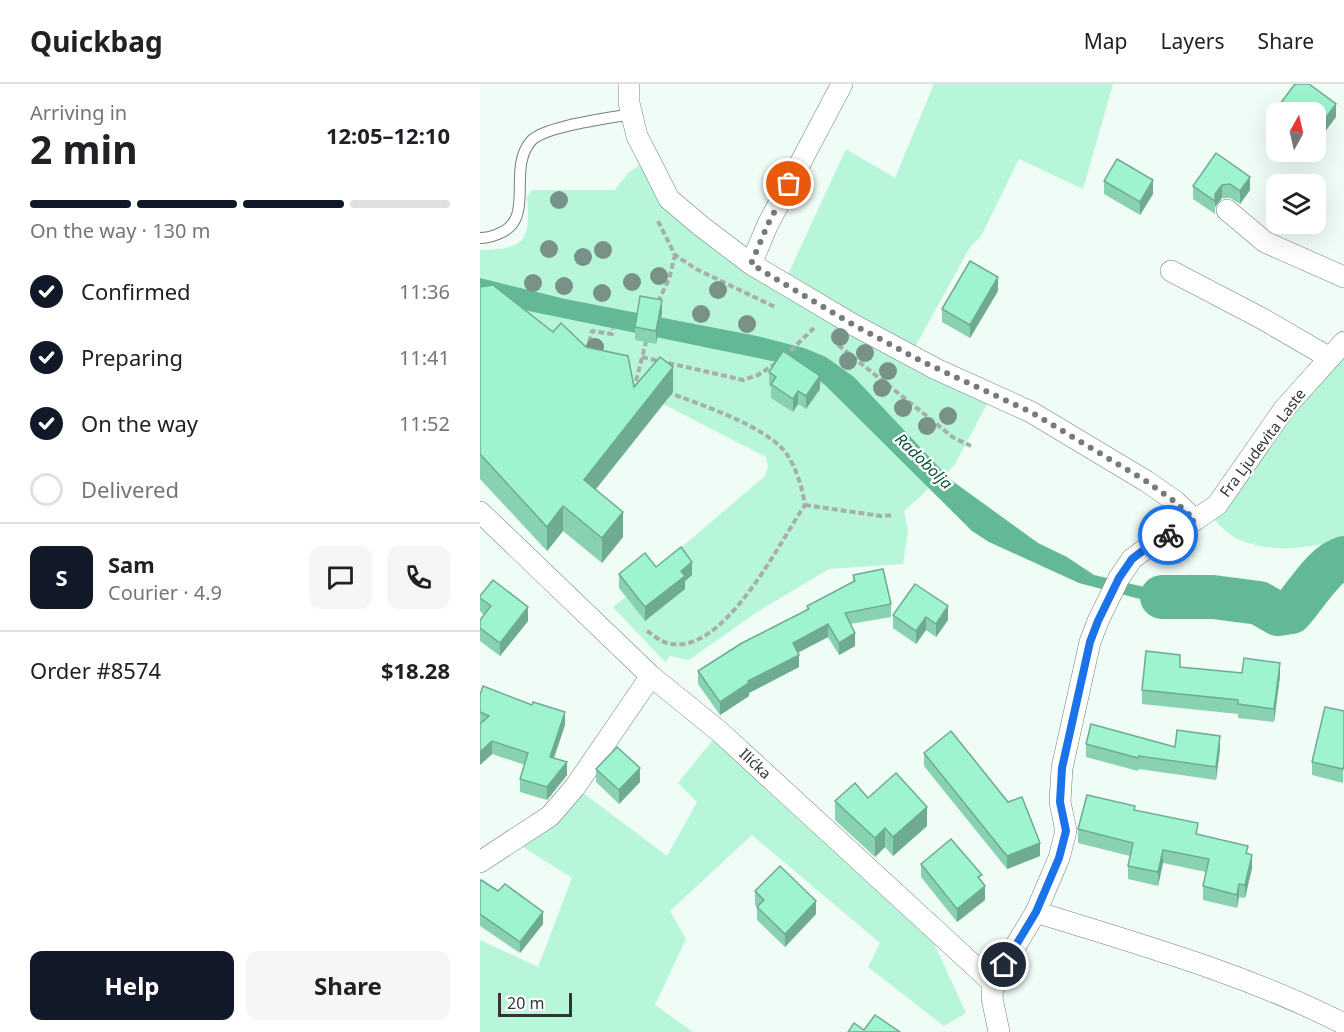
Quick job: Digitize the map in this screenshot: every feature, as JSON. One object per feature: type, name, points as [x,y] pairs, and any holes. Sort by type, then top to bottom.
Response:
[{"type":"street","points":[[629,84],[629,103],[637,136],[669,199],[701,226],[751,264],[852,324],[936,369],[1031,412],[1146,481],[1195,520]]},
{"type":"street","points":[[751,264],[768,224],[842,84]]},
{"type":"street","points":[[1227,210],[1265,242],[1344,277]]},
{"type":"street","points":[[1171,271],[1261,318],[1337,350]]},
{"type":"street","name":"Fra Ljudevita Laste","points":[[993,982],[1036,912],[1059,858],[1066,831],[1060,802],[1062,768],[1090,642],[1119,578],[1139,553],[1217,505],[1284,409],[1337,350]]},
{"type":"street","name":"Ilićka","points":[[480,512],[651,676],[720,732],[993,982]]},
{"type":"street","points":[[480,862],[550,816],[575,787],[651,676]]},
{"type":"street","points":[[1036,912],[1197,963],[1312,1008],[1344,1024]]},
{"type":"street","points":[[993,982],[992,998],[999,1032]]},
{"type":"lane","points":[[480,238],[501,233],[511,228],[516,221],[519,210],[518,185],[523,158],[530,141],[541,134],[559,128],[632,114]]},
{"type":"path","points":[[656,216],[675,255],[696,269],[783,311]]},
{"type":"path","points":[[653,311],[669,279],[675,255]]},
{"type":"path","points":[[808,325],[824,335]]},
{"type":"path","points":[[642,357],[743,380],[758,375],[777,363],[814,328]]},
{"type":"path","points":[[585,359],[592,331],[612,334],[613,329]]},
{"type":"path","points":[[636,381],[648,332]]},
{"type":"path","points":[[833,341],[954,438],[971,446]]},
{"type":"path","points":[[627,377],[647,384]]},
{"type":"path","points":[[647,631],[666,643],[680,644],[691,642],[705,635],[744,600],[805,505],[802,488],[786,453],[771,438],[732,418],[657,388]]},
{"type":"path","points":[[805,505],[881,516],[893,514]]},
{"type":"shaded area","points":[[934,84],[1113,84],[1083,189],[1019,159],[981,236],[970,247],[909,358],[988,402],[954,466],[904,511],[908,531],[903,564],[829,569],[757,612],[689,660],[670,656],[665,662],[613,607],[626,597],[646,621],[684,589],[677,551],[765,476],[768,467],[766,457],[663,404],[652,392],[623,424],[480,311],[480,250],[507,247],[522,240],[528,224],[527,197],[532,190],[615,190],[628,173],[643,163],[784,283],[846,149],[895,178]]},
{"type":"shaded area","points":[[1344,353],[1344,539],[1303,547],[1275,548],[1247,543],[1234,537],[1206,512]]},
{"type":"shaded area","points":[[716,736],[932,939],[966,1013],[944,1026],[868,967],[880,943],[752,835],[670,911],[686,939],[655,1005],[693,1032],[480,1032],[480,940],[538,967],[572,878],[512,840],[575,787],[667,856],[697,802],[678,783]]},
{"type":"water","points":[[480,278],[565,299],[757,336],[804,348],[826,357],[854,377],[951,480],[1038,543],[1067,557],[1094,575],[1161,591],[1167,590],[1169,584],[1221,588],[1222,609],[1194,610],[1079,583],[989,542],[972,531],[825,385],[813,376],[777,362],[480,301]]},
{"type":"building","points":[[1295,84],[1309,84],[1336,104],[1326,118],[1326,102],[1282,102]]},
{"type":"building","points":[[1216,153],[1250,177],[1240,191],[1230,184],[1222,185],[1215,194],[1215,201],[1193,186]]},
{"type":"building","points":[[1117,159],[1153,180],[1140,202],[1104,181]]},
{"type":"building","points":[[970,261],[998,277],[970,325],[942,309]]},
{"type":"building","points":[[493,285],[553,332],[561,323],[586,347],[628,356],[634,387],[660,357],[673,367],[584,480],[623,512],[602,538],[563,506],[547,527],[480,454],[480,287]]},
{"type":"building","points":[[640,296],[662,300],[656,331],[635,327]]},
{"type":"building","points":[[783,351],[820,376],[806,396],[798,391],[793,399],[771,384],[776,377],[769,372]]},
{"type":"building","points":[[681,547],[692,562],[681,571],[685,576],[645,607],[619,574],[645,553],[656,567]]},
{"type":"building","points":[[883,569],[891,604],[845,613],[855,633],[839,643],[828,624],[793,643],[799,655],[748,681],[749,683],[720,702],[698,671],[742,643],[809,609],[807,606],[855,581],[853,575]]},
{"type":"building","points":[[493,580],[528,607],[500,643],[480,628],[480,620],[491,606],[480,596]]},
{"type":"building","points":[[915,584],[948,606],[936,624],[926,617],[916,631],[893,615]]},
{"type":"building","points":[[1146,651],[1180,655],[1180,667],[1242,673],[1244,658],[1280,663],[1274,709],[1238,704],[1238,700],[1142,690]]},
{"type":"building","points":[[483,686],[532,705],[533,702],[565,712],[550,757],[567,762],[547,787],[520,779],[528,753],[492,741],[480,752],[480,724],[489,716],[480,712],[480,695]]},
{"type":"building","points":[[1325,707],[1344,711],[1343,769],[1312,762]]},
{"type":"building","points":[[1091,724],[1175,747],[1177,730],[1220,736],[1216,767],[1139,756],[1138,758],[1086,744]]},
{"type":"building","points":[[951,731],[1008,802],[1022,797],[1040,843],[1007,856],[924,753]]},
{"type":"building","points":[[617,747],[640,768],[619,790],[596,769]]},
{"type":"building","points":[[896,773],[927,807],[893,837],[885,828],[875,838],[835,801],[855,783],[868,798]]},
{"type":"building","points":[[1087,795],[1135,806],[1134,810],[1198,823],[1196,834],[1248,846],[1246,853],[1252,855],[1245,885],[1239,884],[1237,895],[1203,886],[1209,859],[1163,850],[1158,872],[1128,866],[1133,843],[1078,829]]},
{"type":"building","points":[[951,839],[982,875],[978,877],[985,886],[957,909],[921,864]]},
{"type":"building","points":[[780,866],[816,901],[785,934],[757,907],[764,900],[755,891]]},
{"type":"building","points":[[481,880],[498,891],[505,884],[543,912],[520,942],[480,914]]},
{"type":"building","points":[[875,1015],[900,1032],[848,1032],[854,1023],[864,1030]]},
{"type":"waterway","name":"Radobolja","points":[[1162,597],[1213,597],[1259,603],[1278,614],[1291,612],[1322,573],[1329,566],[1344,558]]},
{"type":"way so far","points":[[789,184],[768,224],[751,264],[852,324],[936,369],[1031,412],[1146,481],[1195,520],[1168,535]]},
{"type":"route","points":[[1004,965],[1036,912],[1059,858],[1066,831],[1060,802],[1062,768],[1090,642],[1098,621],[1119,578],[1132,559],[1168,535]]}]
